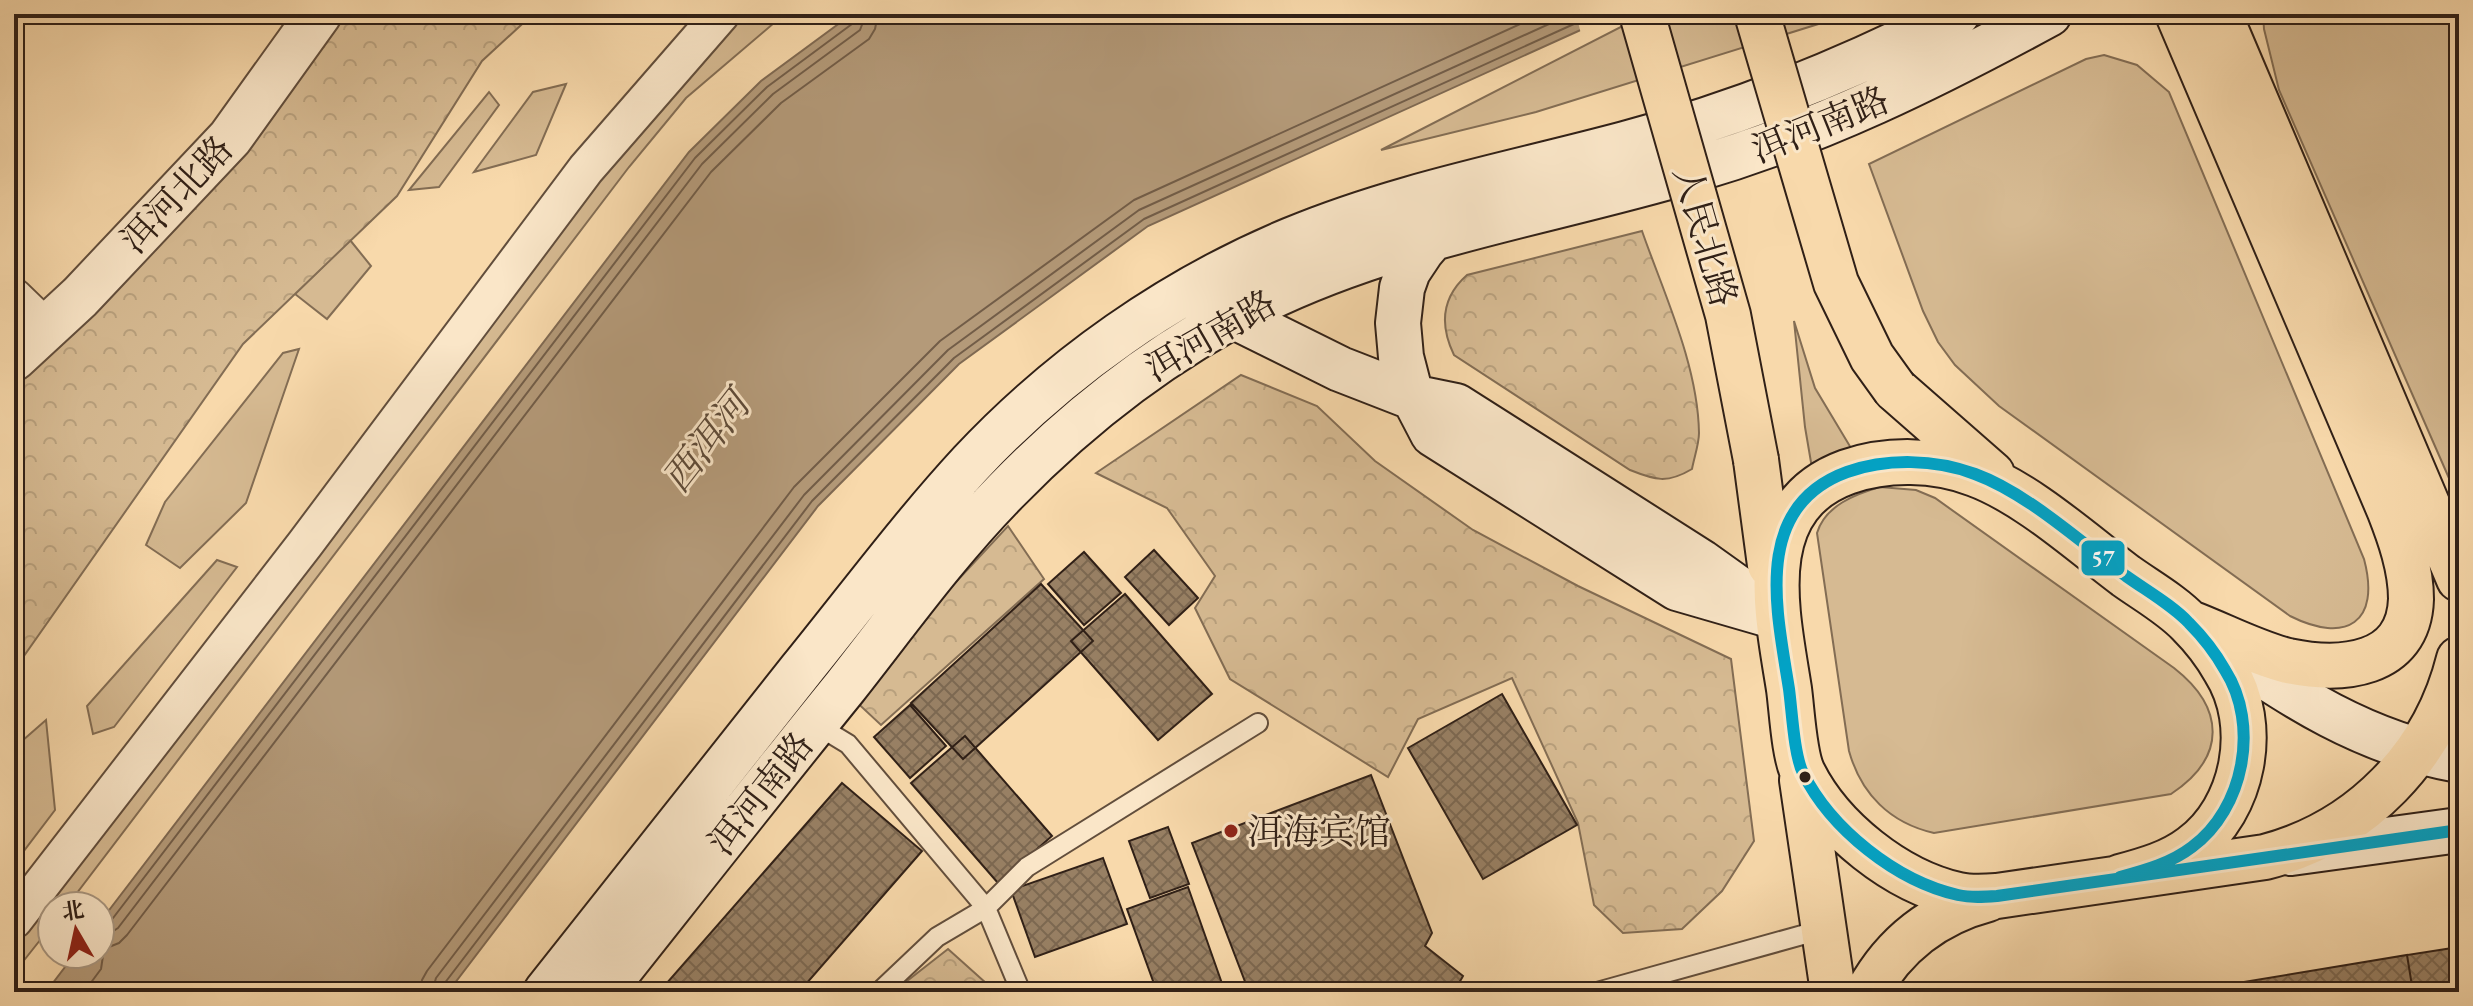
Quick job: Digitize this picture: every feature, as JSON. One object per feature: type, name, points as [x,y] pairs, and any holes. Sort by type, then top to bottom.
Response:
[{"type":"main road","name":"洱河北路","points":[[14,358],[80,297],[230,138],[319,14]]},
{"type":"main road","name":"人民北路","points":[[1642,14],[1728,315],[1756,460],[1777,617]]},
{"type":"main road","points":[[1757,14],[1836,283],[1872,357],[1895,389],[2012,491],[2188,622],[2310,706],[2372,736],[2417,751],[2459,760]]},
{"type":"main road","name":"洱河南路","points":[[546,992],[887,563],[972,462],[1092,355],[1186,292],[1241,262],[1337,222],[1731,113],[1841,71],[1957,14]]},
{"type":"main road","name":"洱河南路","points":[[602,992],[931,578],[1004,492],[1070,430],[1167,356],[1234,316],[1340,268],[1432,238],[1665,178],[1801,135],[1918,84],[2049,14]]},
{"type":"main road","points":[[2178,14],[2389,509],[2407,564],[2411,600],[2408,621],[2393,646],[2376,657],[2339,665],[2285,660],[2188,622]]},
{"type":"main road","points":[[2219,14],[2459,579]]},
{"type":"main road","points":[[1480,180],[1408,271],[1399,305],[1400,349],[1412,397],[1433,434],[1677,588],[1777,617]]},
{"type":"main road","points":[[1186,292],[1340,369],[1412,397]]},
{"type":"main road","points":[[1833,992],[1777,617],[1776,566],[1786,527],[1805,499],[1831,479],[1880,464],[1931,464],[1978,475],[2012,491]]},
{"type":"main road","points":[[2120,877],[2161,865],[2194,846],[2213,828],[2227,807],[2238,777],[2243,745],[2237,697],[2225,670],[2188,622]]},
{"type":"main road","points":[[2265,857],[2324,835],[2357,814],[2387,788],[2417,751],[2440,712],[2459,659]]},
{"type":"main road","points":[[1801,770],[1822,804],[1838,822],[1893,867],[1945,892],[1971,898],[2459,830]]},
{"type":"main road","points":[[1868,992],[1890,958],[1922,928],[1964,905],[1997,896]]},
{"type":"street","points":[[14,920],[305,544],[586,169],[721,14]]},
{"type":"street","points":[[14,297],[46,328]]},
{"type":"lane","points":[[879,992],[937,937],[986,908],[1027,867],[1258,723]]},
{"type":"lane","points":[[815,724],[848,744],[986,908],[1021,992]]},
{"type":"lane","points":[[1597,992],[1824,929]]},
{"type":"green space","points":[[347,14],[533,14],[482,61],[397,196],[243,344],[19,663],[14,661],[14,378],[317,52]]},
{"type":"green space","points":[[743,14],[780,14],[781,17],[686,98],[629,167],[79,890],[52,890],[654,107]]},
{"type":"green space","points":[[1646,14],[1842,14],[1536,112],[1381,150]]},
{"type":"green space","points":[[2263,14],[2459,14],[2459,501],[2279,90]]},
{"type":"green space","points":[[2104,55],[2137,65],[2169,92],[2364,559],[2368,581],[2363,613],[2343,627],[2328,628],[2290,616],[1999,406],[1955,365],[1938,342],[1923,311],[1869,164],[2086,59]]},
{"type":"green space","points":[[566,84],[536,155],[474,172],[533,92]]},
{"type":"green space","points":[[489,92],[499,105],[439,187],[409,190]]},
{"type":"green space","points":[[1642,231],[1678,330],[1697,407],[1699,437],[1692,469],[1668,479],[1630,470],[1454,355],[1446,334],[1448,303],[1467,275]]},
{"type":"green space","points":[[350,240],[371,266],[327,319],[295,294]]},
{"type":"green space","points":[[1794,321],[1815,388],[1854,453],[1813,474],[1805,427]]},
{"type":"green space","points":[[299,349],[246,503],[180,568],[146,545],[165,502],[283,353]]},
{"type":"green space","points":[[1241,375],[1317,406],[1375,461],[1473,530],[1578,586],[1731,659],[1754,841],[1722,891],[1682,929],[1623,933],[1594,905],[1578,823],[1512,678],[1418,719],[1388,777],[1230,679],[1195,608],[1215,576],[1167,508],[1096,473]]},
{"type":"green space","points":[[1880,487],[1916,490],[1935,498],[2191,683],[2203,699],[2213,732],[2202,764],[2189,780],[2171,794],[1934,833],[1904,822],[1880,804],[1861,781],[1849,751],[1817,533],[1827,515],[1842,502]]},
{"type":"green space","points":[[1008,526],[1044,579],[881,725],[850,696]]},
{"type":"green space","points":[[217,560],[237,567],[114,727],[93,734],[87,706]]},
{"type":"green space","points":[[46,720],[55,810],[20,856],[14,748]]},
{"type":"green space","points":[[36,910],[36,945],[14,973],[14,939]]},
{"type":"green space","points":[[948,949],[996,992],[893,992]]},
{"type":"water","name":"西洱河","points":[[852,14],[1616,14],[1148,226],[959,364],[818,506],[448,992],[46,992],[63,970],[116,970],[116,901],[689,152],[761,81]]},
{"type":"pier","points":[[1576,14],[1620,14],[1581,34]]},
{"type":"building","points":[[1154,550],[1198,598],[1169,625],[1125,577]]},
{"type":"building","points":[[1084,552],[1121,593],[1084,625],[1048,584]]},
{"type":"building","points":[[1041,584],[1093,641],[963,759],[911,703]]},
{"type":"building","points":[[1125,594],[1212,694],[1158,740],[1071,641]]},
{"type":"building","points":[[1502,694],[1577,825],[1483,879],[1408,748]]},
{"type":"building","points":[[910,705],[946,746],[910,778],[874,737]]},
{"type":"building","points":[[965,736],[1052,836],[998,883],[911,783]]},
{"type":"building","points":[[1371,775],[1432,933],[1425,946],[1463,976],[1454,992],[1249,992],[1192,843]]},
{"type":"building","points":[[842,783],[922,851],[799,992],[659,992]]},
{"type":"building","points":[[1168,827],[1189,884],[1150,898],[1129,841]]},
{"type":"building","points":[[1103,858],[1127,924],[1035,957],[1011,890]]},
{"type":"building","points":[[1188,887],[1225,992],[1157,992],[1127,909]]},
{"type":"building","points":[[2459,947],[2459,992],[2413,992],[2407,955]]},
{"type":"building","points":[[2407,955],[2413,992],[2183,992]]},
{"type":"transit line","name":"57","points":[[2120,877],[2167,862],[2192,847],[2210,831],[2235,789],[2244,740],[2242,716],[2236,692],[2208,645],[2175,610],[2054,520],[1995,482],[1944,465],[1911,462],[1862,467],[1816,488],[1796,510],[1783,536],[1778,565],[1780,628],[1797,755],[1803,773],[1830,814],[1868,850],[1912,878],[1958,895],[1997,896],[2459,830]]},
{"type":"place","name":"洱海宾馆","points":[[1231,831]]}]
